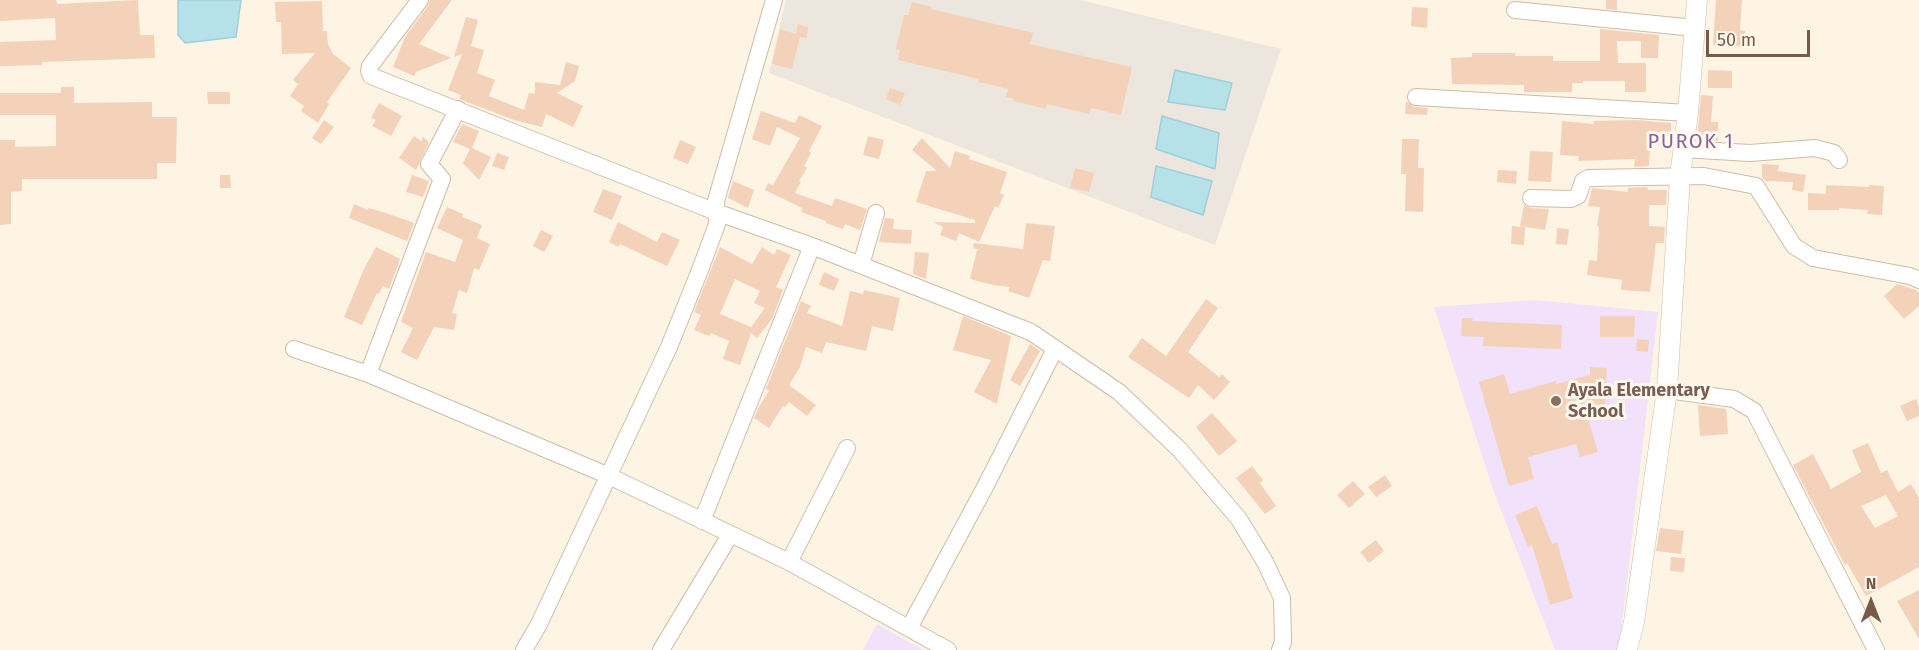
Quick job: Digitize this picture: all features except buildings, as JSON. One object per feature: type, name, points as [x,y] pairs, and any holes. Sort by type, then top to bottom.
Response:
[{"type":"street","points":[[420,0],[370,66],[371,76],[716,212],[812,246],[1030,332],[1119,392],[1180,450],[1239,519],[1265,562],[1282,598],[1283,642],[1280,650]]},
{"type":"street","points":[[524,650],[539,624],[669,347],[717,224],[716,201],[774,0]]},
{"type":"street","points":[[1627,650],[1634,622],[1667,390],[1680,177],[1688,113],[1697,0]]},
{"type":"street","points":[[1515,10],[1695,28]]},
{"type":"street","points":[[1416,97],[1688,113]]},
{"type":"street","points":[[368,374],[442,179],[429,164],[458,109]]},
{"type":"street","points":[[1683,149],[1750,153],[1815,148],[1834,153],[1839,160]]},
{"type":"street","points":[[1531,198],[1571,199],[1578,196],[1583,181],[1589,178],[1704,176],[1756,186],[1794,246],[1813,258],[1910,276],[1919,280]]},
{"type":"street","points":[[861,265],[876,213]]},
{"type":"street","points":[[702,521],[812,246]]},
{"type":"street","points":[[909,628],[984,489],[1055,349]]},
{"type":"street","points":[[294,350],[368,374],[609,476],[789,562],[948,650]]},
{"type":"street","points":[[1667,390],[1734,399],[1754,411],[1876,650]]},
{"type":"street","points":[[789,562],[847,448]]},
{"type":"street","points":[[661,650],[730,535]]},
{"type":"shaded area","points":[[786,0],[1081,0],[1281,49],[1215,245],[769,73]]},
{"type":"shaded area","name":"Ayala Elementary School","points":[[1535,300],[1658,312],[1619,650],[1555,650],[1493,489],[1434,307]]},
{"type":"shaded area","points":[[877,624],[923,650],[863,650]]},
{"type":"water","points":[[178,0],[241,0],[236,37],[185,43],[178,35]]},
{"type":"water","points":[[1175,70],[1232,83],[1225,110],[1168,102]]},
{"type":"water","points":[[1162,116],[1219,133],[1215,169],[1156,149]]},
{"type":"water","points":[[1156,166],[1212,181],[1203,215],[1151,197]]},
{"type":"place","name":"Ayala Elementary School","points":[[1556,401]]},
{"type":"district","name":"PUROK 1","points":[[1691,142]]}]
